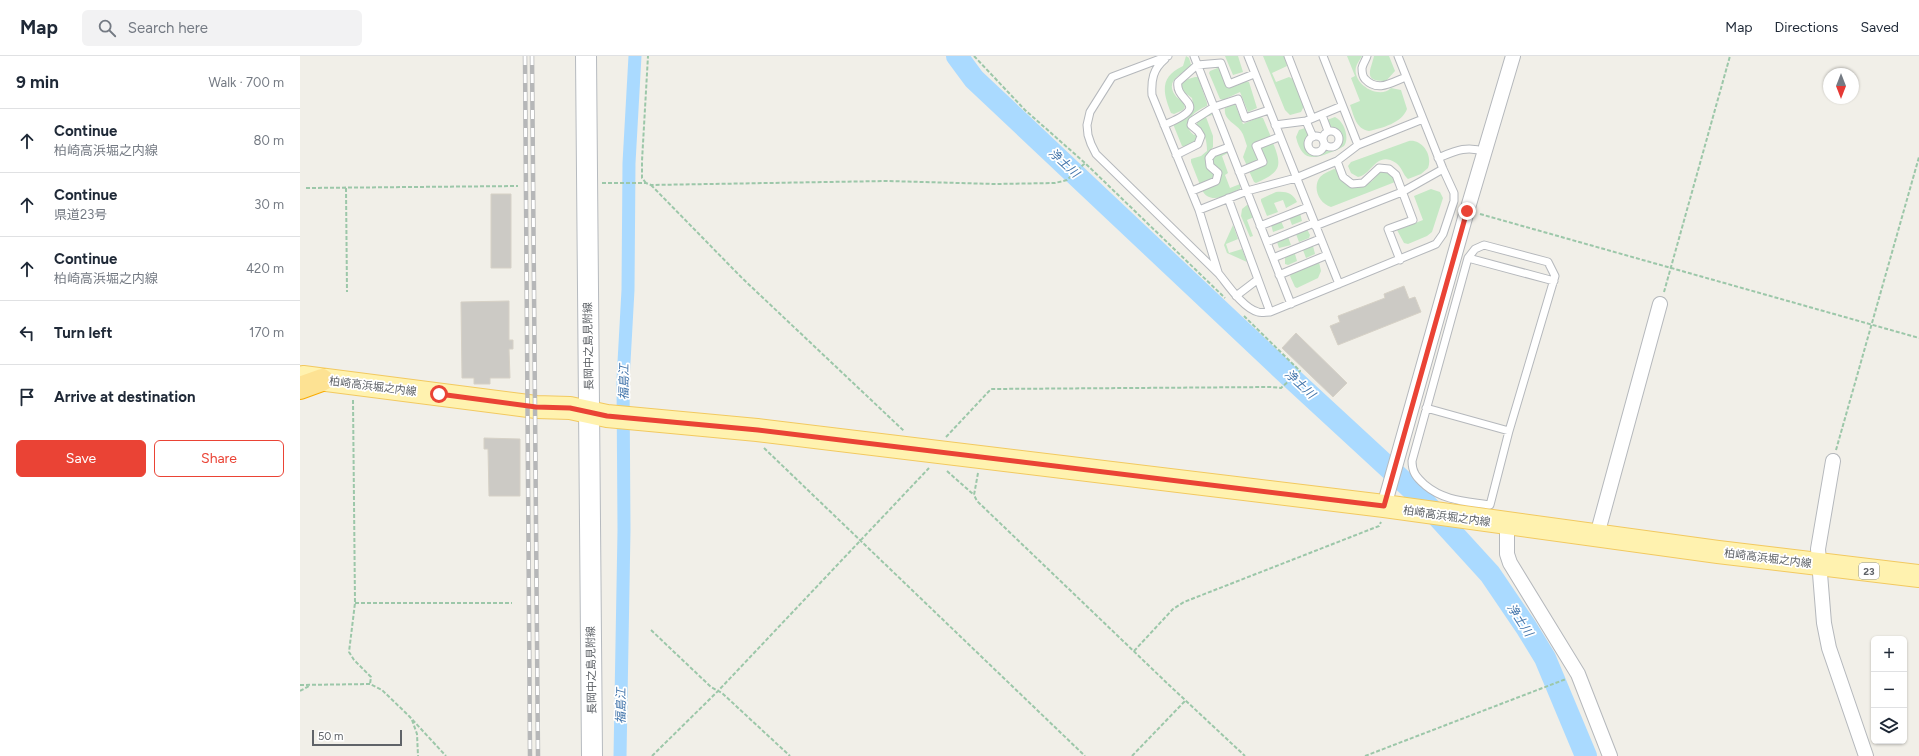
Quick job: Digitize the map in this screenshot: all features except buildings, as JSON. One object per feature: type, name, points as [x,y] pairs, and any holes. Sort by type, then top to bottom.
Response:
[{"type":"highway","points":[[300,388],[322,380]]},
{"type":"main road","name":"長岡中之島見附線","points":[[586,56],[598,414],[591,526],[592,756]]},
{"type":"main road","name":"柏崎高浜堀之内線","points":[[300,377],[536,407],[570,408],[640,420],[758,430],[925,456],[984,458],[1384,506],[1487,513],[1507,524],[1818,565],[1919,576]]},
{"type":"street","points":[[1384,506],[1467,211],[1513,56]]},
{"type":"street","points":[[1597,535],[1660,304]]},
{"type":"street","points":[[1833,461],[1818,549],[1818,565],[1824,623],[1829,648],[1866,756]]},
{"type":"street","points":[[1507,524],[1507,554],[1510,564],[1578,674],[1610,756]]},
{"type":"lane","points":[[1168,56],[1154,71],[1151,86],[1152,95],[1192,191],[1219,274]]},
{"type":"lane","points":[[1168,56],[1112,77],[1090,112],[1087,125],[1091,144],[1096,154],[1219,274],[1236,296],[1258,312],[1270,312],[1400,260],[1436,244],[1443,234],[1454,197],[1454,192],[1438,158],[1398,56]]},
{"type":"lane","points":[[1194,56],[1291,304]]},
{"type":"lane","points":[[1248,56],[1279,137],[1339,284]]},
{"type":"lane","points":[[1288,56],[1309,119],[1313,137],[1308,145],[1309,148],[1314,152],[1321,151],[1323,148],[1323,142],[1323,135],[1331,130],[1337,134],[1339,140],[1335,146],[1332,147],[1328,146],[1323,142],[1319,137],[1313,137]]},
{"type":"lane","points":[[1323,56],[1358,145]]},
{"type":"lane","points":[[1367,56],[1362,68],[1362,73],[1364,78],[1372,84],[1382,87],[1406,77]]},
{"type":"lane","points":[[1164,125],[1184,116],[1187,113],[1190,107],[1189,101],[1180,93],[1178,82],[1197,65],[1221,63],[1229,84],[1254,74]]},
{"type":"lane","points":[[1176,155],[1198,144],[1201,136],[1191,125],[1192,121],[1214,107],[1238,99],[1246,118],[1269,110]]},
{"type":"lane","points":[[1275,125],[1309,119],[1342,106]]},
{"type":"lane","points":[[1322,115],[1328,131]]},
{"type":"lane","points":[[1199,210],[1247,191],[1296,178],[1338,161],[1358,145],[1423,119]]},
{"type":"lane","points":[[1239,172],[1263,162],[1256,146],[1279,137]]},
{"type":"lane","points":[[1192,191],[1216,181],[1218,173],[1210,166],[1208,158],[1213,153],[1229,147]]},
{"type":"lane","points":[[1438,158],[1460,149],[1480,150],[1485,152]]},
{"type":"lane","points":[[1338,161],[1343,176],[1352,184],[1363,183],[1379,168],[1389,169],[1396,175],[1414,220],[1388,229],[1400,260]]},
{"type":"lane","points":[[1266,242],[1402,192],[1443,169]]},
{"type":"lane","points":[[1228,198],[1270,312]]},
{"type":"lane","points":[[1260,226],[1308,207]]},
{"type":"lane","points":[[1273,258],[1320,239]]},
{"type":"lane","points":[[1484,245],[1548,262],[1555,276],[1509,431],[1487,513],[1445,498],[1431,490],[1414,474],[1412,461],[1468,258],[1475,249],[1484,245]]},
{"type":"lane","points":[[1279,275],[1327,255]]},
{"type":"lane","points":[[1468,258],[1554,281]]},
{"type":"lane","points":[[1236,296],[1257,280]]},
{"type":"lane","points":[[1426,408],[1509,431]]},
{"type":"path","points":[[648,56],[642,178],[646,183],[651,185],[886,180],[996,184],[1055,182],[1067,180],[1084,164]]},
{"type":"path","points":[[974,56],[1025,110],[1084,164],[1226,300]]},
{"type":"path","points":[[1660,304],[1730,56]]},
{"type":"path","points":[[1833,461],[1919,156]]},
{"type":"path","points":[[621,184],[646,183]]},
{"type":"path","points":[[651,185],[742,278],[907,433],[925,456]]},
{"type":"path","points":[[306,188],[518,186]]},
{"type":"path","points":[[346,188],[347,292]]},
{"type":"path","points":[[1467,211],[1919,338]]},
{"type":"path","points":[[652,756],[718,690],[925,456],[991,390],[1281,388],[1300,371],[1244,316]]},
{"type":"path","points":[[355,384],[353,392],[355,603],[350,652],[354,660],[371,677],[370,684]]},
{"type":"path","points":[[758,430],[759,444],[1085,756]]},
{"type":"path","points":[[974,495],[979,470],[984,458]]},
{"type":"path","points":[[947,471],[974,495],[977,501],[1245,756]]},
{"type":"path","points":[[1134,651],[1173,609],[1184,602],[1379,526],[1385,518],[1384,506]]},
{"type":"path","points":[[355,603],[512,603]]},
{"type":"path","points":[[652,630],[711,687],[718,690],[790,756]]},
{"type":"path","points":[[1365,756],[1578,674]]},
{"type":"path","points":[[300,685],[370,684],[382,690],[409,716],[446,756]]},
{"type":"path","points":[[300,691],[310,685]]},
{"type":"path","points":[[1132,756],[1185,700]]},
{"type":"path","points":[[409,716],[417,734],[418,756]]},
{"type":"green space","points":[[1186,56],[1189,58],[1192,68],[1179,75],[1173,82],[1172,86],[1172,90],[1175,95],[1184,103],[1185,107],[1183,110],[1174,114],[1171,113],[1168,106],[1165,86],[1170,75],[1175,70],[1183,66]]},
{"type":"green space","points":[[1225,56],[1238,56],[1243,72],[1233,75]]},
{"type":"green space","points":[[1263,56],[1285,56],[1287,66],[1272,73],[1276,82],[1289,77],[1293,79],[1304,106],[1301,112],[1290,115],[1285,110]]},
{"type":"green space","points":[[1347,56],[1362,56],[1356,66],[1356,73],[1362,84],[1368,88],[1380,92],[1391,88],[1401,90],[1407,109],[1401,118],[1391,124],[1369,131],[1358,125],[1350,105],[1360,101],[1351,78],[1355,76]]},
{"type":"green space","points":[[1374,56],[1389,56],[1395,71],[1386,81],[1378,81],[1371,77],[1370,70]]},
{"type":"green space","points":[[1220,67],[1228,87],[1246,81],[1249,82],[1257,108],[1248,112],[1240,92],[1223,100],[1220,99],[1209,73],[1210,71]]},
{"type":"green space","points":[[1198,77],[1207,106],[1190,118],[1188,126],[1194,135],[1197,133],[1198,141],[1185,147],[1182,146],[1173,124],[1187,118],[1194,109],[1192,98],[1181,90],[1181,85],[1185,80]]},
{"type":"green space","points":[[1235,104],[1243,124],[1260,117],[1263,118],[1271,137],[1252,144],[1259,161],[1247,166],[1243,157],[1247,146],[1244,136],[1239,128],[1226,116],[1225,112],[1225,108]]},
{"type":"green space","points":[[1211,113],[1212,115],[1206,117],[1213,136],[1213,147],[1207,155],[1205,163],[1215,173],[1213,180],[1200,185],[1191,159],[1201,156],[1207,151],[1205,137],[1202,131],[1197,127],[1197,120]]},
{"type":"green space","points":[[1335,117],[1341,122],[1345,130],[1346,143],[1344,146],[1335,151],[1317,157],[1307,156],[1298,144],[1296,137],[1299,130],[1305,128],[1309,136],[1304,145],[1310,154],[1319,154],[1325,148],[1334,149],[1343,139],[1339,131],[1330,128],[1327,120]]},
{"type":"green space","points":[[1409,141],[1414,141],[1422,145],[1428,153],[1428,168],[1421,174],[1408,179],[1396,163],[1384,159],[1375,164],[1363,175],[1358,177],[1351,173],[1348,166],[1351,162]]},
{"type":"green space","points":[[1273,143],[1278,158],[1277,168],[1275,172],[1256,183],[1254,182],[1249,171],[1267,164],[1260,147]]},
{"type":"green space","points":[[1227,150],[1228,153],[1222,156],[1228,173],[1225,175],[1230,188],[1240,184],[1240,189],[1225,196],[1215,198],[1205,195],[1202,190],[1220,171],[1212,164],[1212,157]]},
{"type":"green space","points":[[1334,169],[1338,170],[1342,178],[1364,186],[1372,181],[1381,171],[1392,172],[1395,182],[1331,207],[1320,199],[1317,186],[1320,177]]},
{"type":"green space","points":[[1431,189],[1440,192],[1443,198],[1432,232],[1427,236],[1408,244],[1404,243],[1397,230],[1423,220],[1414,196]]},
{"type":"green space","points":[[1276,192],[1289,193],[1297,202],[1286,208],[1283,200],[1274,203],[1278,212],[1267,216],[1261,199]]},
{"type":"green space","points":[[1249,205],[1254,217],[1247,220],[1253,236],[1250,237],[1241,216],[1242,209]]},
{"type":"green space","points":[[1300,213],[1302,221],[1292,225],[1289,217]]},
{"type":"green space","points":[[1288,218],[1281,221],[1284,228],[1273,232],[1271,224]]},
{"type":"green space","points":[[1233,225],[1238,239],[1226,244],[1229,253],[1242,249],[1247,262],[1227,253],[1224,245]]},
{"type":"green space","points":[[1307,229],[1310,235],[1309,238],[1299,242],[1296,234],[1288,237],[1291,245],[1279,248],[1277,242],[1278,240]]},
{"type":"green space","points":[[1311,245],[1313,246],[1315,254],[1306,258],[1303,250],[1295,254],[1297,261],[1288,265],[1285,264],[1285,257]]},
{"type":"green space","points":[[1319,262],[1321,271],[1318,278],[1297,288],[1295,287],[1290,276],[1292,273]]},
{"type":"waterway","name":"福島江","points":[[620,756],[624,530],[623,380],[628,290],[629,163],[635,56]]},
{"type":"waterway","name":"浄土川","points":[[957,56],[974,79],[1288,375],[1417,494],[1490,574],[1545,658],[1586,756]]},
{"type":"railway","points":[[525,56],[530,756]]},
{"type":"railway","points":[[532,56],[538,756]]},
{"type":"route","points":[[439,394],[536,407],[570,408],[607,416],[758,430],[1384,506],[1467,211]]}]
